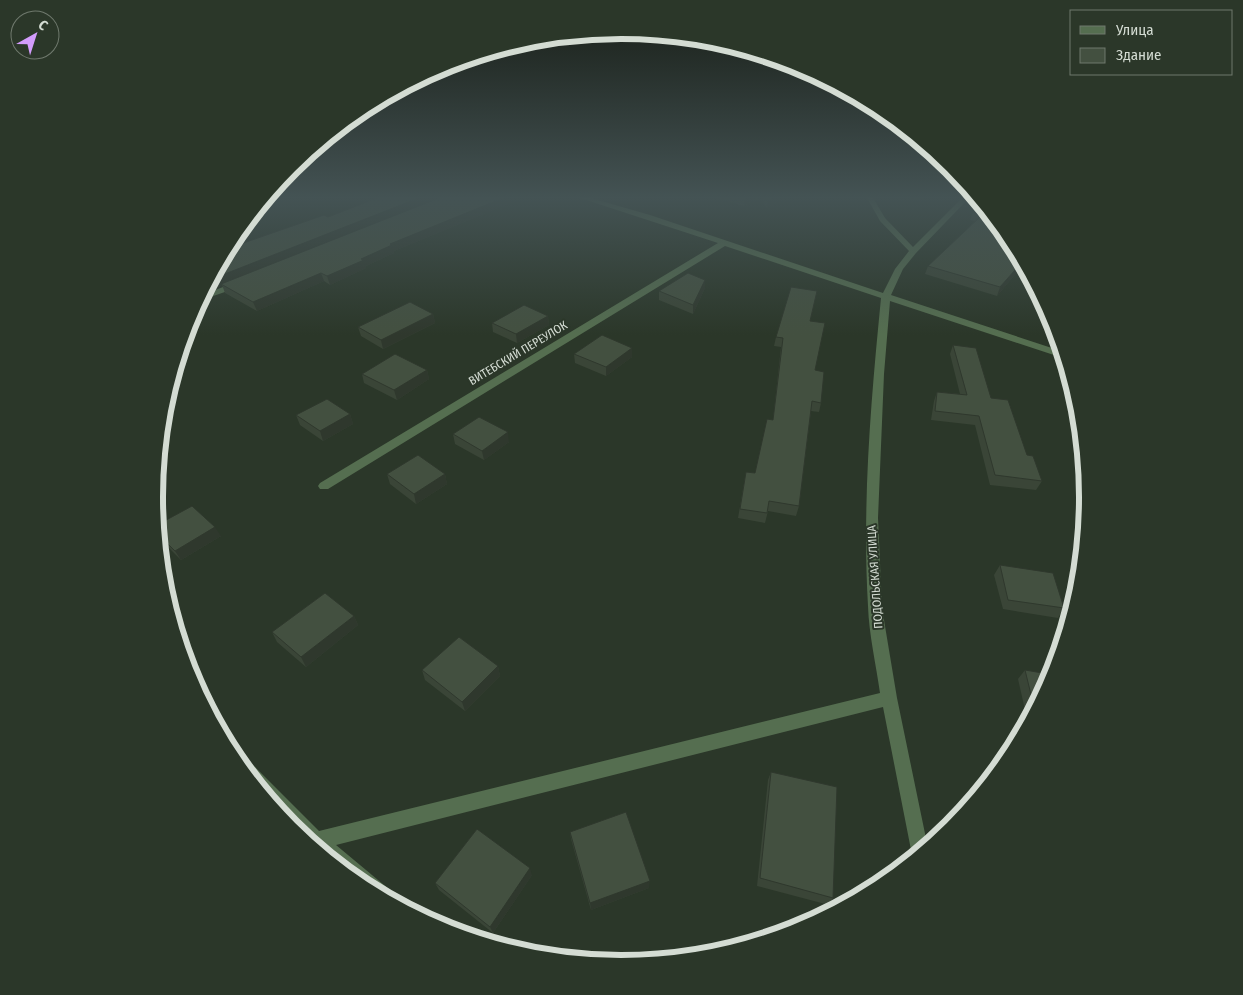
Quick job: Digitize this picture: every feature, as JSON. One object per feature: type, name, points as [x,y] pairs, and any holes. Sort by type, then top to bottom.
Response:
[{"type":"street","name":"ВИТЕБСКИЙ ПЕРЕУЛОК","points":[[324,486],[723,242]]},
{"type":"street","points":[[725,242],[1057,353]]},
{"type":"street","points":[[904,242],[913,251]]},
{"type":"street","points":[[886,296],[899,270],[922,242]]},
{"type":"street","points":[[210,296],[246,281]]},
{"type":"street","name":"ПОДОЛЬСКАЯ УЛИЦА","points":[[886,296],[879,374],[872,518],[875,608],[889,698],[919,847]]},
{"type":"street","points":[[319,842],[889,698]]},
{"type":"building","points":[[245,242],[305,242],[220,276],[239,245]]},
{"type":"building","points":[[326,242],[394,242],[361,259],[364,260],[327,276],[321,273],[253,302],[221,284]]},
{"type":"building","points":[[953,242],[1003,242],[1018,267],[1000,287],[928,266]]},
{"type":"building","points":[[688,273],[705,280],[693,305],[659,291]]},
{"type":"building","points":[[791,287],[817,291],[810,321],[825,323],[815,370],[824,372],[821,403],[812,401],[799,506],[769,501],[767,513],[740,509],[746,472],[755,473],[767,419],[773,420],[783,338],[776,337]]},
{"type":"building","points":[[410,302],[433,314],[381,340],[358,327]]},
{"type":"building","points":[[524,305],[548,316],[516,334],[492,323]]},
{"type":"building","points":[[602,335],[632,348],[606,367],[574,354]]},
{"type":"building","points":[[953,345],[976,348],[991,398],[1008,400],[1027,455],[1033,456],[1042,481],[995,475],[979,416],[935,411],[937,392],[967,395]]},
{"type":"building","points":[[395,354],[427,370],[394,390],[362,374]]},
{"type":"building","points":[[327,399],[350,414],[320,431],[296,415]]},
{"type":"building","points":[[479,417],[508,432],[482,451],[453,434]]},
{"type":"building","points":[[418,455],[445,474],[414,494],[387,474]]},
{"type":"building","points":[[192,506],[215,527],[175,551],[165,541],[164,521]]},
{"type":"building","points":[[1000,565],[1053,573],[1064,608],[1008,600]]},
{"type":"building","points":[[325,593],[354,616],[301,657],[272,632]]},
{"type":"building","points":[[459,637],[498,666],[462,702],[422,670]]},
{"type":"building","points":[[1025,670],[1045,673],[1033,701]]},
{"type":"building","points":[[771,772],[837,787],[833,898],[760,878]]},
{"type":"building","points":[[626,812],[650,881],[590,903],[570,832]]},
{"type":"building","points":[[477,829],[530,868],[490,927],[435,883]]}]
